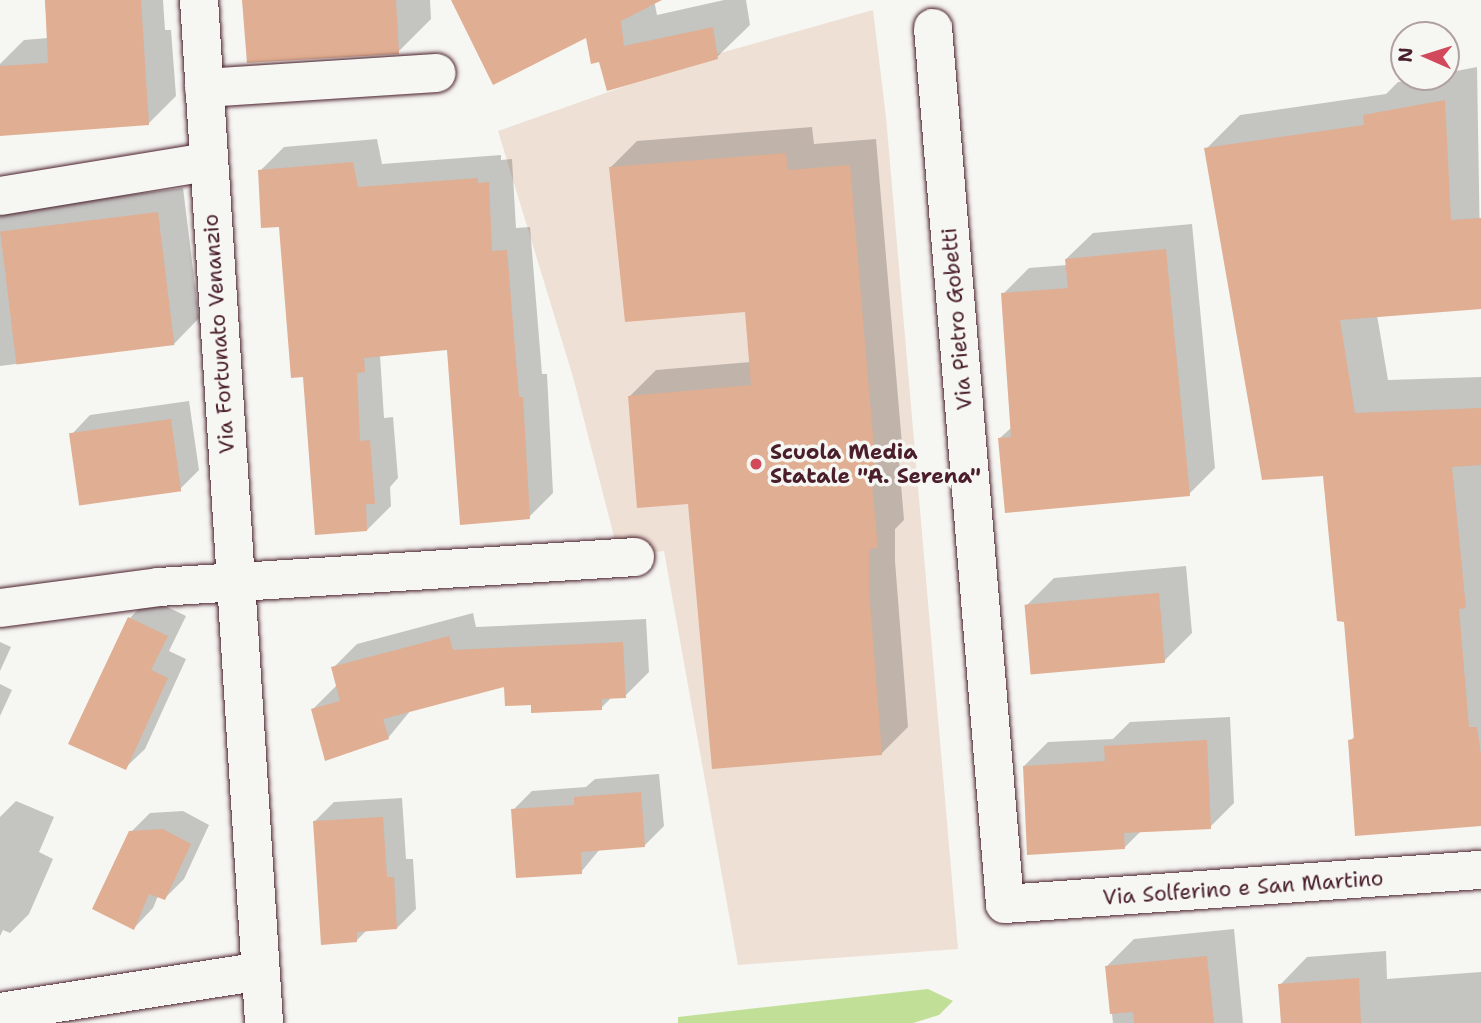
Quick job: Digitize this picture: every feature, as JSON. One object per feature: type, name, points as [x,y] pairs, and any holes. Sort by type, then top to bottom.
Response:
[{"type":"street","name":"Via Fortunato Venanzio","points":[[199,0],[264,1023]]},
{"type":"street","name":"Via Pietro Gobetti","points":[[933,28],[1005,904]]},
{"type":"street","points":[[204,88],[437,73]]},
{"type":"street","points":[[0,197],[208,162]]},
{"type":"street","points":[[0,608],[234,581],[635,557]]},
{"type":"street","name":"Via Solferino e San Martino","points":[[1005,904],[1481,870]]},
{"type":"street","points":[[0,1012],[261,971]]},
{"type":"shaded area","name":"Scuola Media Statale \"A. Serena\"","points":[[873,10],[886,117],[958,949],[738,965],[664,551],[619,556],[573,377],[498,131],[631,84],[718,59],[717,54]]},
{"type":"green space","points":[[928,989],[953,1001],[939,1015],[913,1023],[678,1023],[678,1017]]},
{"type":"building","points":[[45,0],[141,0],[149,125],[0,136],[0,66],[48,63]]},
{"type":"building","points":[[242,0],[396,0],[399,54],[247,63]]},
{"type":"building","points":[[451,0],[662,0],[621,21],[624,46],[713,27],[718,59],[607,91],[599,62],[591,64],[586,38],[493,85]]},
{"type":"building","points":[[1445,100],[1451,220],[1481,218],[1481,309],[1340,320],[1355,413],[1481,408],[1481,465],[1452,467],[1466,608],[1459,609],[1469,727],[1477,727],[1481,755],[1481,826],[1355,836],[1348,740],[1354,739],[1344,622],[1337,621],[1323,476],[1262,480],[1204,148],[1364,125],[1363,115]]},
{"type":"building","points":[[786,153],[788,170],[850,165],[876,472],[871,472],[878,548],[869,549],[869,589],[882,755],[712,769],[688,504],[637,508],[628,396],[751,385],[745,312],[625,322],[609,167]]},
{"type":"building","points":[[353,162],[358,187],[478,178],[478,183],[489,182],[492,251],[507,250],[519,397],[523,397],[530,519],[460,525],[447,350],[364,358],[365,372],[357,373],[360,441],[370,440],[375,504],[366,504],[367,531],[315,535],[303,377],[291,378],[279,227],[261,228],[258,170]]},
{"type":"building","points":[[158,212],[174,345],[17,364],[0,231]]},
{"type":"building","points":[[1166,249],[1190,496],[1005,513],[998,438],[1011,437],[1001,293],[1068,288],[1065,259]]},
{"type":"building","points":[[171,419],[181,491],[79,506],[69,433]]},
{"type":"building","points":[[1159,593],[1165,663],[1031,674],[1025,605]]},
{"type":"building","points":[[128,617],[168,636],[151,670],[168,678],[126,770],[68,744]]},
{"type":"building","points":[[449,636],[453,650],[623,642],[626,698],[602,699],[602,710],[531,713],[531,705],[505,706],[504,687],[383,719],[389,739],[325,761],[311,709],[340,701],[331,667]]},
{"type":"building","points":[[1207,740],[1211,829],[1124,833],[1125,849],[1027,855],[1023,766],[1105,761],[1104,746]]},
{"type":"building","points":[[641,792],[645,847],[581,852],[582,874],[516,878],[511,809],[574,805],[574,797]]},
{"type":"building","points":[[383,817],[387,877],[394,877],[397,929],[357,932],[357,942],[321,945],[313,821]]},
{"type":"building","points":[[163,829],[191,844],[165,900],[149,894],[134,930],[92,909],[129,831]]},
{"type":"building","points":[[1207,956],[1214,1023],[1134,1023],[1133,1012],[1110,1014],[1105,966]]},
{"type":"building","points":[[1359,978],[1361,1023],[1281,1023],[1278,984]]},
{"type":"place","name":"Scuola Media Statale \"A. Serena\"","points":[[756,464]]}]
